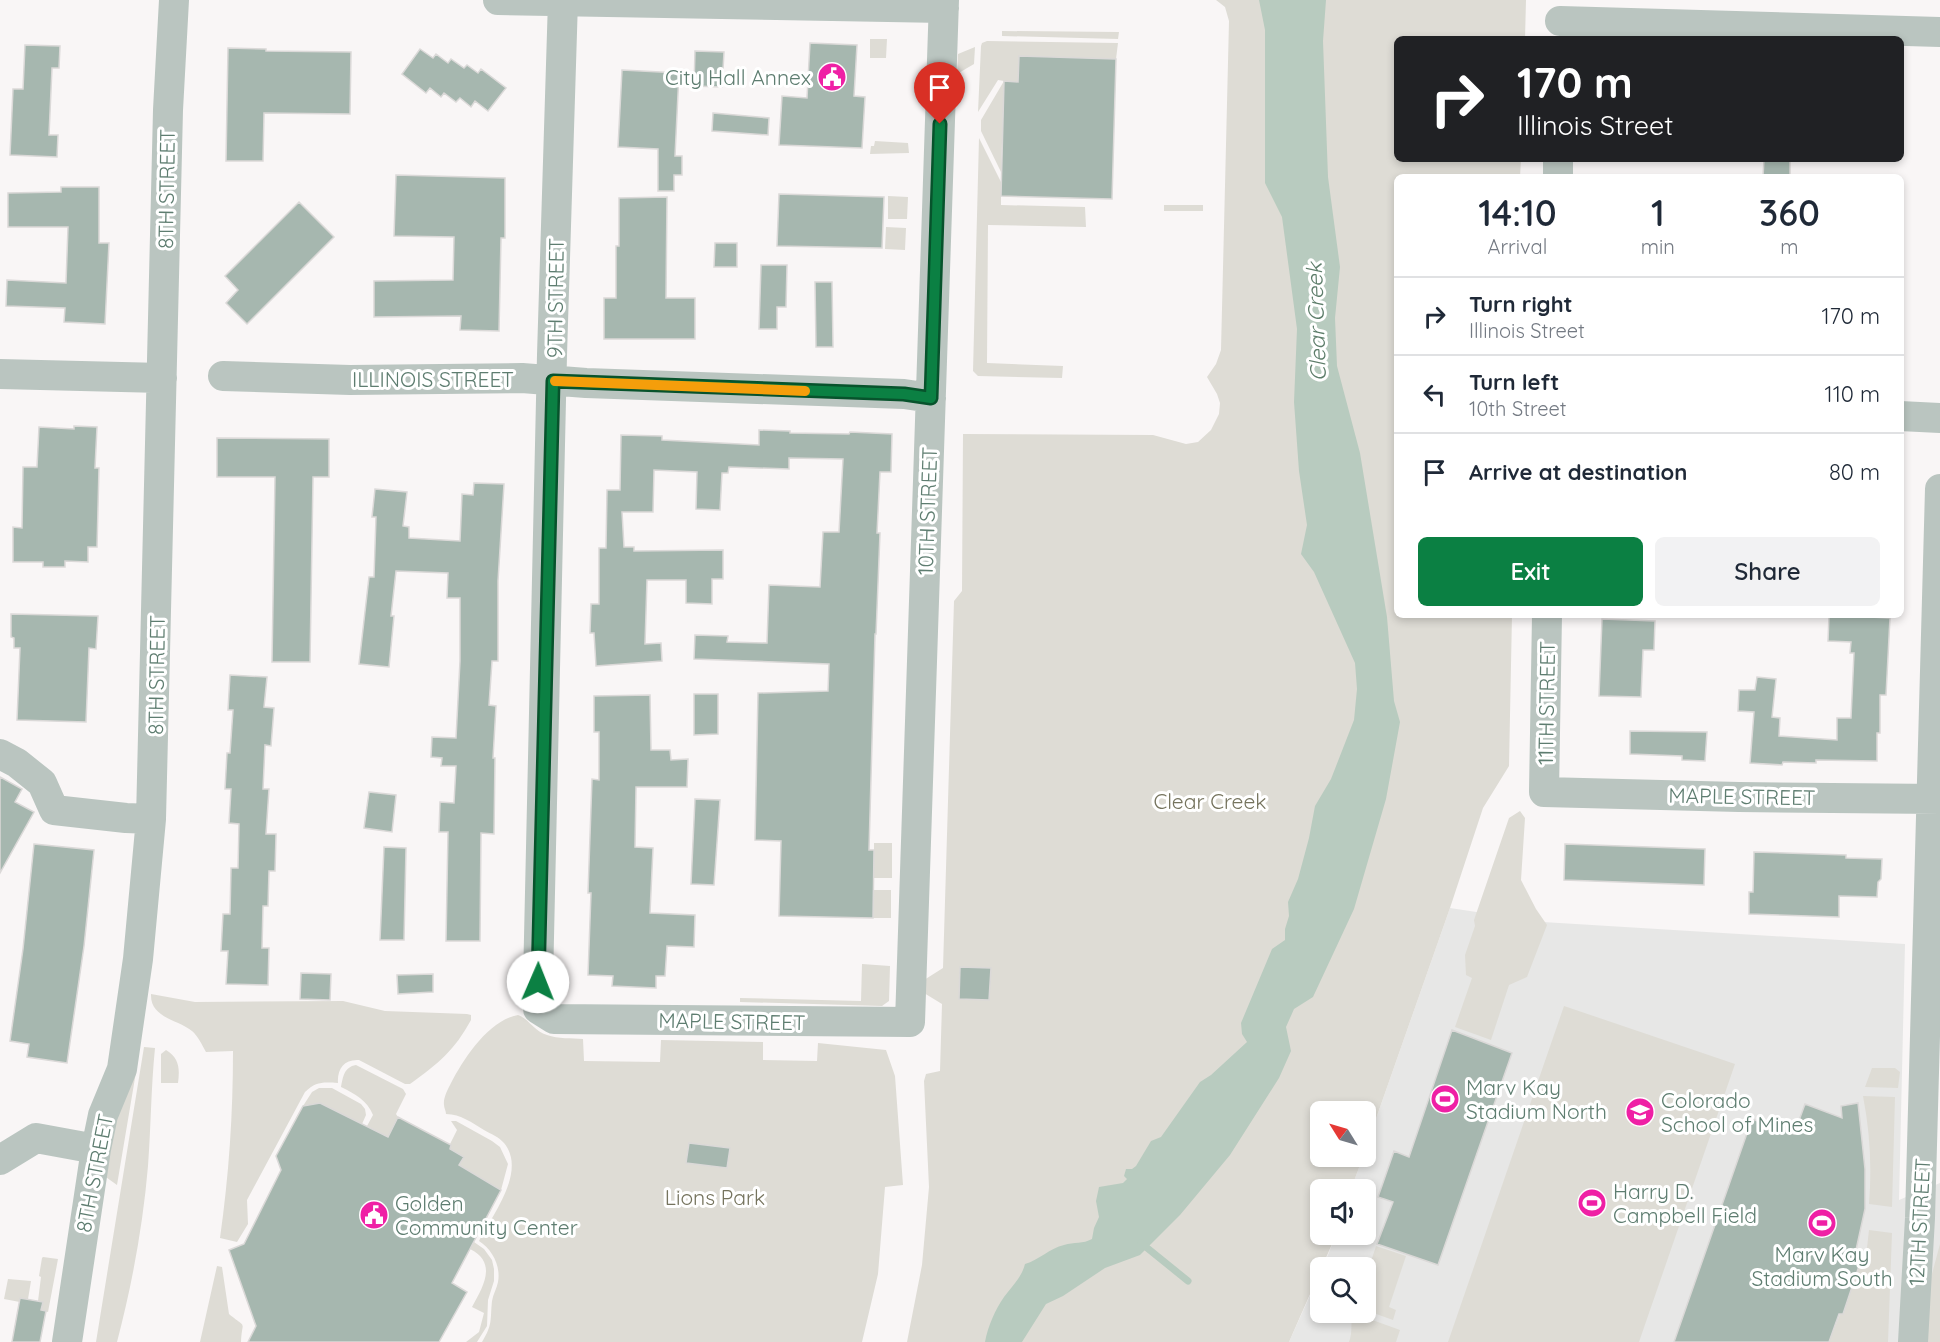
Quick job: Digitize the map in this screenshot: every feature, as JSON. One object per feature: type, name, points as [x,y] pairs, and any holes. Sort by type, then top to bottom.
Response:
[{"type":"street","name":"8TH STREET","points":[[67,1342],[96,1149],[103,1115],[122,1070],[136,970],[151,819],[168,110],[174,0]]},
{"type":"street","points":[[498,0],[944,4]]},
{"type":"street","name":"9TH STREET","points":[[554,1019],[538,1008],[538,982],[563,1]]},
{"type":"street","name":"10TH STREET","points":[[910,1022],[944,4]]},
{"type":"street","points":[[1561,20],[1940,32]]},
{"type":"street","points":[[0,374],[162,378]]},
{"type":"street","name":"ILLINOIS STREET","points":[[223,376],[350,380],[522,378],[894,394],[931,398]]},
{"type":"street","points":[[1904,416],[1940,418]]},
{"type":"street","name":"12TH STREET","points":[[1913,1342],[1936,799],[1940,489]]},
{"type":"street","name":"11TH STREET","points":[[1544,792],[1547,618]]},
{"type":"street","points":[[0,754],[17,763],[42,783],[54,810],[151,819]]},
{"type":"street","name":"MAPLE STREET","points":[[1544,792],[1936,799]]},
{"type":"street","name":"MAPLE STREET","points":[[554,1019],[910,1022]]},
{"type":"street","points":[[0,1160],[36,1138],[96,1149]]},
{"type":"shaded area","name":"Colorado School of Mines","points":[[1450,908],[1543,922],[1905,944],[1899,1200],[1940,1183],[1940,1342],[1289,1342],[1310,1295],[1310,1323],[1376,1323],[1376,1257],[1327,1257],[1332,1245],[1376,1245],[1376,1179],[1355,1179],[1359,1167],[1376,1167],[1376,1119]]},
{"type":"green space","name":"Clear Creek","points":[[1216,0],[1526,0],[1525,36],[1394,36],[1394,162],[1521,162],[1520,174],[1394,174],[1394,618],[1512,618],[1509,766],[1483,808],[1376,1119],[1376,1101],[1310,1101],[1310,1167],[1359,1167],[1355,1179],[1310,1179],[1310,1245],[1332,1245],[1326,1257],[1310,1257],[1310,1294],[1289,1342],[907,1342],[922,1265],[929,1187],[924,1081],[926,1074],[940,1071],[942,1004],[924,993],[924,980],[943,968],[954,601],[962,591],[963,434],[1153,435],[1186,444],[1198,442],[1211,430],[1219,414],[1220,403],[1207,377],[1216,364],[1221,350],[1229,21],[1225,7]]},
{"type":"green space","points":[[1002,31],[1119,32],[1118,39],[1002,36]]},
{"type":"green space","points":[[870,39],[887,39],[886,58],[870,58]]},
{"type":"green space","points":[[987,41],[1118,43],[1116,59],[1019,56],[1018,82],[1004,82],[1001,172],[981,131],[981,120],[1004,81],[998,80],[978,112],[981,46]]},
{"type":"green space","points":[[975,47],[974,64],[957,74],[958,54]]},
{"type":"green space","points":[[979,138],[1001,182],[1001,205],[1085,207],[1086,227],[988,225],[987,363],[1063,366],[1062,378],[978,376],[973,371]]},
{"type":"green space","points":[[875,141],[908,143],[909,153],[870,154],[871,146],[874,146]]},
{"type":"green space","points":[[888,196],[908,197],[907,219],[888,219]]},
{"type":"green space","points":[[1164,205],[1203,205],[1203,211],[1164,211]]},
{"type":"green space","points":[[886,227],[906,228],[905,250],[885,249]]},
{"type":"green space","points":[[1520,811],[1525,818],[1521,880],[1547,925],[1527,977],[1509,985],[1491,1040],[1455,1027],[1472,978],[1466,975],[1465,955],[1475,926],[1474,920],[1509,818]]},
{"type":"green space","points":[[874,843],[892,843],[892,878],[874,878]]},
{"type":"green space","points":[[874,890],[891,890],[891,918],[873,918]]},
{"type":"green space","points":[[862,964],[890,966],[889,1001],[882,1006],[740,1002],[740,998],[861,1001]]},
{"type":"green space","points":[[151,994],[195,1002],[343,1001],[385,1011],[467,1014],[471,1015],[471,1020],[445,1056],[410,1084],[405,1084],[359,1060],[354,1060],[342,1066],[338,1083],[320,1083],[305,1092],[247,1200],[248,1224],[237,1242],[220,1238],[230,1145],[233,1051],[206,1052],[192,1031],[166,1017],[155,1008]]},
{"type":"green space","name":"Harry D. Campbell Field","points":[[1564,1006],[1735,1064],[1639,1342],[1448,1342]]},
{"type":"green space","name":"Lions Park","points":[[518,1015],[543,1033],[556,1037],[583,1039],[584,1061],[660,1062],[661,1040],[763,1042],[763,1060],[817,1061],[818,1043],[886,1050],[895,1076],[903,1185],[885,1187],[878,1274],[862,1342],[482,1342],[489,1326],[492,1301],[499,1276],[494,1258],[479,1241],[499,1206],[510,1179],[512,1166],[510,1154],[504,1143],[461,1117],[446,1114],[444,1102],[456,1073],[487,1032],[507,1018]]},
{"type":"green space","points":[[144,1047],[155,1048],[148,1166],[140,1233],[117,1342],[96,1342]]},
{"type":"green space","points":[[166,1050],[174,1056],[178,1064],[178,1083],[161,1083],[161,1054]]},
{"type":"green space","points":[[356,1065],[403,1089],[406,1094],[388,1137],[367,1126],[373,1115],[367,1105],[341,1087],[347,1070]]},
{"type":"green space","points":[[1872,1068],[1895,1068],[1900,1072],[1898,1088],[1865,1087]]},
{"type":"green space","points":[[136,1072],[117,1185],[103,1175],[113,1119]]},
{"type":"green space","points":[[319,1088],[332,1088],[361,1104],[366,1115],[362,1124],[320,1103],[303,1106],[312,1092]]},
{"type":"green space","points":[[1863,1096],[1895,1097],[1892,1207],[1869,1204],[1870,1150]]},
{"type":"green space","points":[[451,1121],[456,1121],[500,1147],[508,1164],[501,1190],[459,1165],[464,1157],[450,1149],[457,1130]]},
{"type":"green space","points":[[1869,1230],[1892,1233],[1888,1342],[1829,1342],[1859,1267],[1865,1266]]},
{"type":"green space","points":[[474,1242],[484,1249],[492,1260],[494,1281],[488,1300],[487,1326],[477,1342],[466,1342],[479,1332],[484,1313],[472,1307],[486,1276],[484,1261],[470,1249]]},
{"type":"green space","points":[[1940,1244],[1940,1342],[1927,1342],[1929,1285]]},
{"type":"green space","points":[[1376,1246],[1406,1256],[1389,1307],[1396,1310],[1393,1320],[1376,1314],[1376,1257],[1372,1257]]},
{"type":"green space","points":[[43,1257],[58,1259],[48,1312],[41,1310],[42,1302],[38,1301],[41,1277],[39,1276]]},
{"type":"green space","points":[[217,1266],[222,1267],[229,1314],[242,1325],[241,1342],[200,1342]]},
{"type":"green space","points":[[8,1279],[31,1281],[28,1299],[25,1303],[4,1299]]},
{"type":"green space","points":[[1376,1321],[1400,1330],[1396,1342],[1349,1342],[1352,1323]]},
{"type":"water","name":"Clear Creek","points":[[1259,0],[1326,0],[1323,41],[1328,177],[1340,267],[1335,318],[1337,366],[1360,453],[1387,617],[1394,701],[1400,722],[1386,799],[1354,909],[1313,997],[1294,1009],[1286,1027],[1291,1051],[1279,1078],[1230,1155],[1180,1215],[1140,1255],[1105,1268],[1063,1296],[1046,1304],[1022,1342],[985,1342],[995,1313],[1025,1264],[1059,1247],[1092,1239],[1099,1217],[1096,1201],[1099,1187],[1123,1183],[1127,1179],[1124,1176],[1126,1169],[1136,1166],[1151,1141],[1161,1137],[1200,1082],[1247,1042],[1242,1034],[1241,1023],[1272,949],[1285,940],[1285,929],[1289,916],[1288,902],[1298,879],[1315,806],[1331,779],[1354,720],[1357,689],[1355,663],[1314,572],[1301,554],[1307,525],[1299,471],[1294,402],[1297,329],[1282,217],[1265,183],[1265,30]]},
{"type":"building","name":"City Hall Annex","points":[[810,43],[857,45],[854,96],[865,97],[862,148],[779,145],[782,96],[807,98]]},
{"type":"building","points":[[25,45],[60,46],[59,68],[52,68],[49,135],[58,135],[57,157],[10,155],[13,89],[23,89]]},
{"type":"building","points":[[228,48],[351,52],[350,114],[264,113],[263,161],[226,161]]},
{"type":"building","points":[[420,49],[433,58],[436,54],[448,63],[451,59],[464,68],[467,65],[478,73],[481,69],[506,88],[488,111],[475,101],[471,107],[460,98],[456,102],[444,93],[441,97],[430,88],[426,93],[402,74]]},
{"type":"building","points":[[695,51],[724,52],[722,87],[694,86]]},
{"type":"building","points":[[1019,56],[1116,59],[1112,199],[1001,196],[1004,81],[1018,82]]},
{"type":"building","points":[[622,70],[679,73],[675,156],[682,156],[682,175],[674,175],[674,191],[658,191],[658,149],[618,147]]},
{"type":"building","points":[[713,113],[769,118],[768,135],[712,131]]},
{"type":"building","points":[[1764,162],[1790,162],[1790,174],[1763,174]]},
{"type":"building","points":[[396,175],[505,178],[505,238],[501,238],[499,331],[460,330],[461,316],[374,317],[374,281],[453,280],[454,237],[394,236]]},
{"type":"building","points":[[61,187],[99,187],[99,243],[109,243],[105,324],[64,322],[65,308],[6,306],[7,280],[66,283],[68,227],[8,227],[8,193],[61,192]]},
{"type":"building","points":[[779,194],[884,197],[882,248],[777,246]]},
{"type":"building","points":[[667,197],[666,298],[695,298],[695,339],[604,339],[604,298],[616,298],[619,198]]},
{"type":"building","points":[[299,202],[334,237],[247,324],[226,303],[238,290],[225,276]]},
{"type":"building","points":[[715,243],[737,243],[737,267],[714,267]]},
{"type":"building","points":[[761,265],[787,265],[786,307],[777,307],[777,329],[759,329]]},
{"type":"building","points":[[815,282],[832,282],[833,347],[816,347]]},
{"type":"building","points":[[74,426],[97,427],[95,468],[99,468],[97,547],[88,547],[88,562],[65,561],[65,567],[43,567],[43,562],[13,562],[13,527],[22,528],[23,467],[37,467],[39,427],[74,429]]},
{"type":"building","points":[[759,430],[790,431],[790,433],[892,434],[891,472],[880,472],[877,533],[880,533],[869,850],[874,850],[873,918],[779,916],[781,841],[755,840],[758,693],[828,691],[829,664],[694,659],[695,635],[728,636],[727,642],[767,643],[769,585],[820,587],[823,532],[839,532],[843,459],[789,458],[789,469],[729,467],[728,473],[722,473],[720,510],[696,509],[697,472],[654,470],[653,512],[622,512],[624,547],[634,547],[634,551],[723,550],[723,579],[712,579],[712,604],[686,603],[686,580],[647,580],[645,644],[661,643],[662,661],[596,666],[594,633],[590,633],[591,604],[599,604],[599,548],[606,548],[607,490],[620,490],[621,435],[662,436],[662,440],[759,445]]},
{"type":"building","points":[[217,438],[329,439],[329,477],[313,477],[310,662],[272,662],[275,477],[217,477]]},
{"type":"building","points":[[474,483],[504,484],[498,581],[498,661],[492,661],[489,705],[496,706],[493,758],[495,758],[494,834],[481,833],[480,941],[446,941],[448,832],[439,832],[440,802],[454,803],[456,766],[441,766],[442,758],[431,757],[432,737],[456,738],[460,598],[447,598],[448,573],[396,571],[389,667],[359,664],[369,577],[374,577],[376,517],[372,517],[375,489],[407,492],[403,526],[409,527],[409,538],[460,541],[462,494],[473,495]]},
{"type":"building","points":[[11,614],[98,616],[96,649],[89,648],[86,722],[17,720],[20,648],[14,648],[14,638],[11,637]]},
{"type":"building","points":[[1829,618],[1890,618],[1886,695],[1880,695],[1877,761],[1816,760],[1816,763],[1783,762],[1782,765],[1750,763],[1754,712],[1738,711],[1739,690],[1755,690],[1757,677],[1776,679],[1772,717],[1780,718],[1779,736],[1837,740],[1837,718],[1851,718],[1854,653],[1850,653],[1851,642],[1828,641]]},
{"type":"building","points":[[1602,619],[1655,621],[1654,650],[1643,650],[1641,697],[1599,696]]},
{"type":"building","points":[[230,675],[267,677],[264,707],[274,708],[271,746],[265,745],[263,789],[269,789],[266,834],[276,834],[275,871],[269,871],[268,906],[263,906],[262,948],[269,948],[268,985],[226,984],[228,951],[221,951],[223,914],[230,914],[231,868],[238,868],[239,824],[229,823],[231,789],[225,789],[233,710],[228,710]]},
{"type":"building","points":[[694,694],[718,694],[718,734],[694,735]]},
{"type":"building","points":[[650,695],[651,750],[670,750],[671,760],[688,759],[687,787],[636,787],[635,847],[653,848],[650,913],[695,915],[694,947],[667,946],[665,976],[656,976],[656,988],[612,986],[613,976],[588,975],[592,779],[599,780],[599,732],[594,732],[594,696]]},
{"type":"building","points":[[1630,731],[1707,732],[1705,761],[1682,760],[1682,756],[1630,754]]},
{"type":"building","points":[[0,777],[22,789],[15,802],[34,812],[0,873]]},
{"type":"building","points":[[369,792],[396,795],[392,832],[364,828]]},
{"type":"building","points":[[695,799],[720,800],[714,885],[691,884]]},
{"type":"building","points":[[34,844],[94,850],[84,946],[67,1063],[27,1057],[29,1044],[10,1041]]},
{"type":"building","points":[[1565,844],[1705,849],[1704,885],[1564,880]]},
{"type":"building","points":[[384,847],[406,848],[404,940],[380,940]]},
{"type":"building","points":[[1754,852],[1846,855],[1846,858],[1882,859],[1877,897],[1839,896],[1839,917],[1749,914],[1749,892],[1753,892]]},
{"type":"building","points":[[960,967],[991,968],[989,1000],[959,999]]},
{"type":"building","points":[[301,973],[331,974],[330,1000],[300,999]]},
{"type":"building","points":[[433,974],[433,992],[398,994],[397,975]]},
{"type":"building","points":[[1452,1030],[1512,1053],[1438,1265],[1377,1244],[1393,1202],[1378,1197],[1394,1151],[1409,1157]]},
{"type":"building","name":"Golden Community Center","points":[[320,1103],[388,1137],[398,1117],[451,1145],[450,1149],[464,1157],[459,1165],[501,1190],[452,1283],[467,1292],[439,1342],[248,1342],[256,1326],[229,1250],[244,1244],[281,1170],[276,1156],[303,1106]]},
{"type":"building","points":[[1858,1103],[1865,1169],[1865,1209],[1854,1259],[1860,1263],[1843,1314],[1839,1314],[1829,1342],[1674,1342],[1752,1119],[1794,1134],[1805,1104],[1842,1118],[1841,1106]]},
{"type":"building","points":[[689,1143],[730,1148],[727,1168],[686,1163]]},
{"type":"building","points":[[20,1298],[43,1302],[41,1310],[46,1311],[40,1342],[12,1342]]},
{"type":"waterway","points":[[1141,1243],[1188,1281]]},
{"type":"slow traffic","points":[[555,381],[805,391]]},
{"type":"place","name":"City Hall Annex","points":[[832,77]]},
{"type":"place","name":"Marv Kay Stadium North","points":[[1445,1099]]},
{"type":"place","name":"Colorado School of Mines","points":[[1640,1112]]},
{"type":"place","name":"Harry D. Campbell Field","points":[[1592,1203]]},
{"type":"place","name":"Golden Community Center","points":[[374,1215]]},
{"type":"place","name":"Marv Kay Stadium South","points":[[1822,1223]]},
{"type":"route","points":[[538,982],[553,381],[904,394],[931,398],[940,124]]}]
